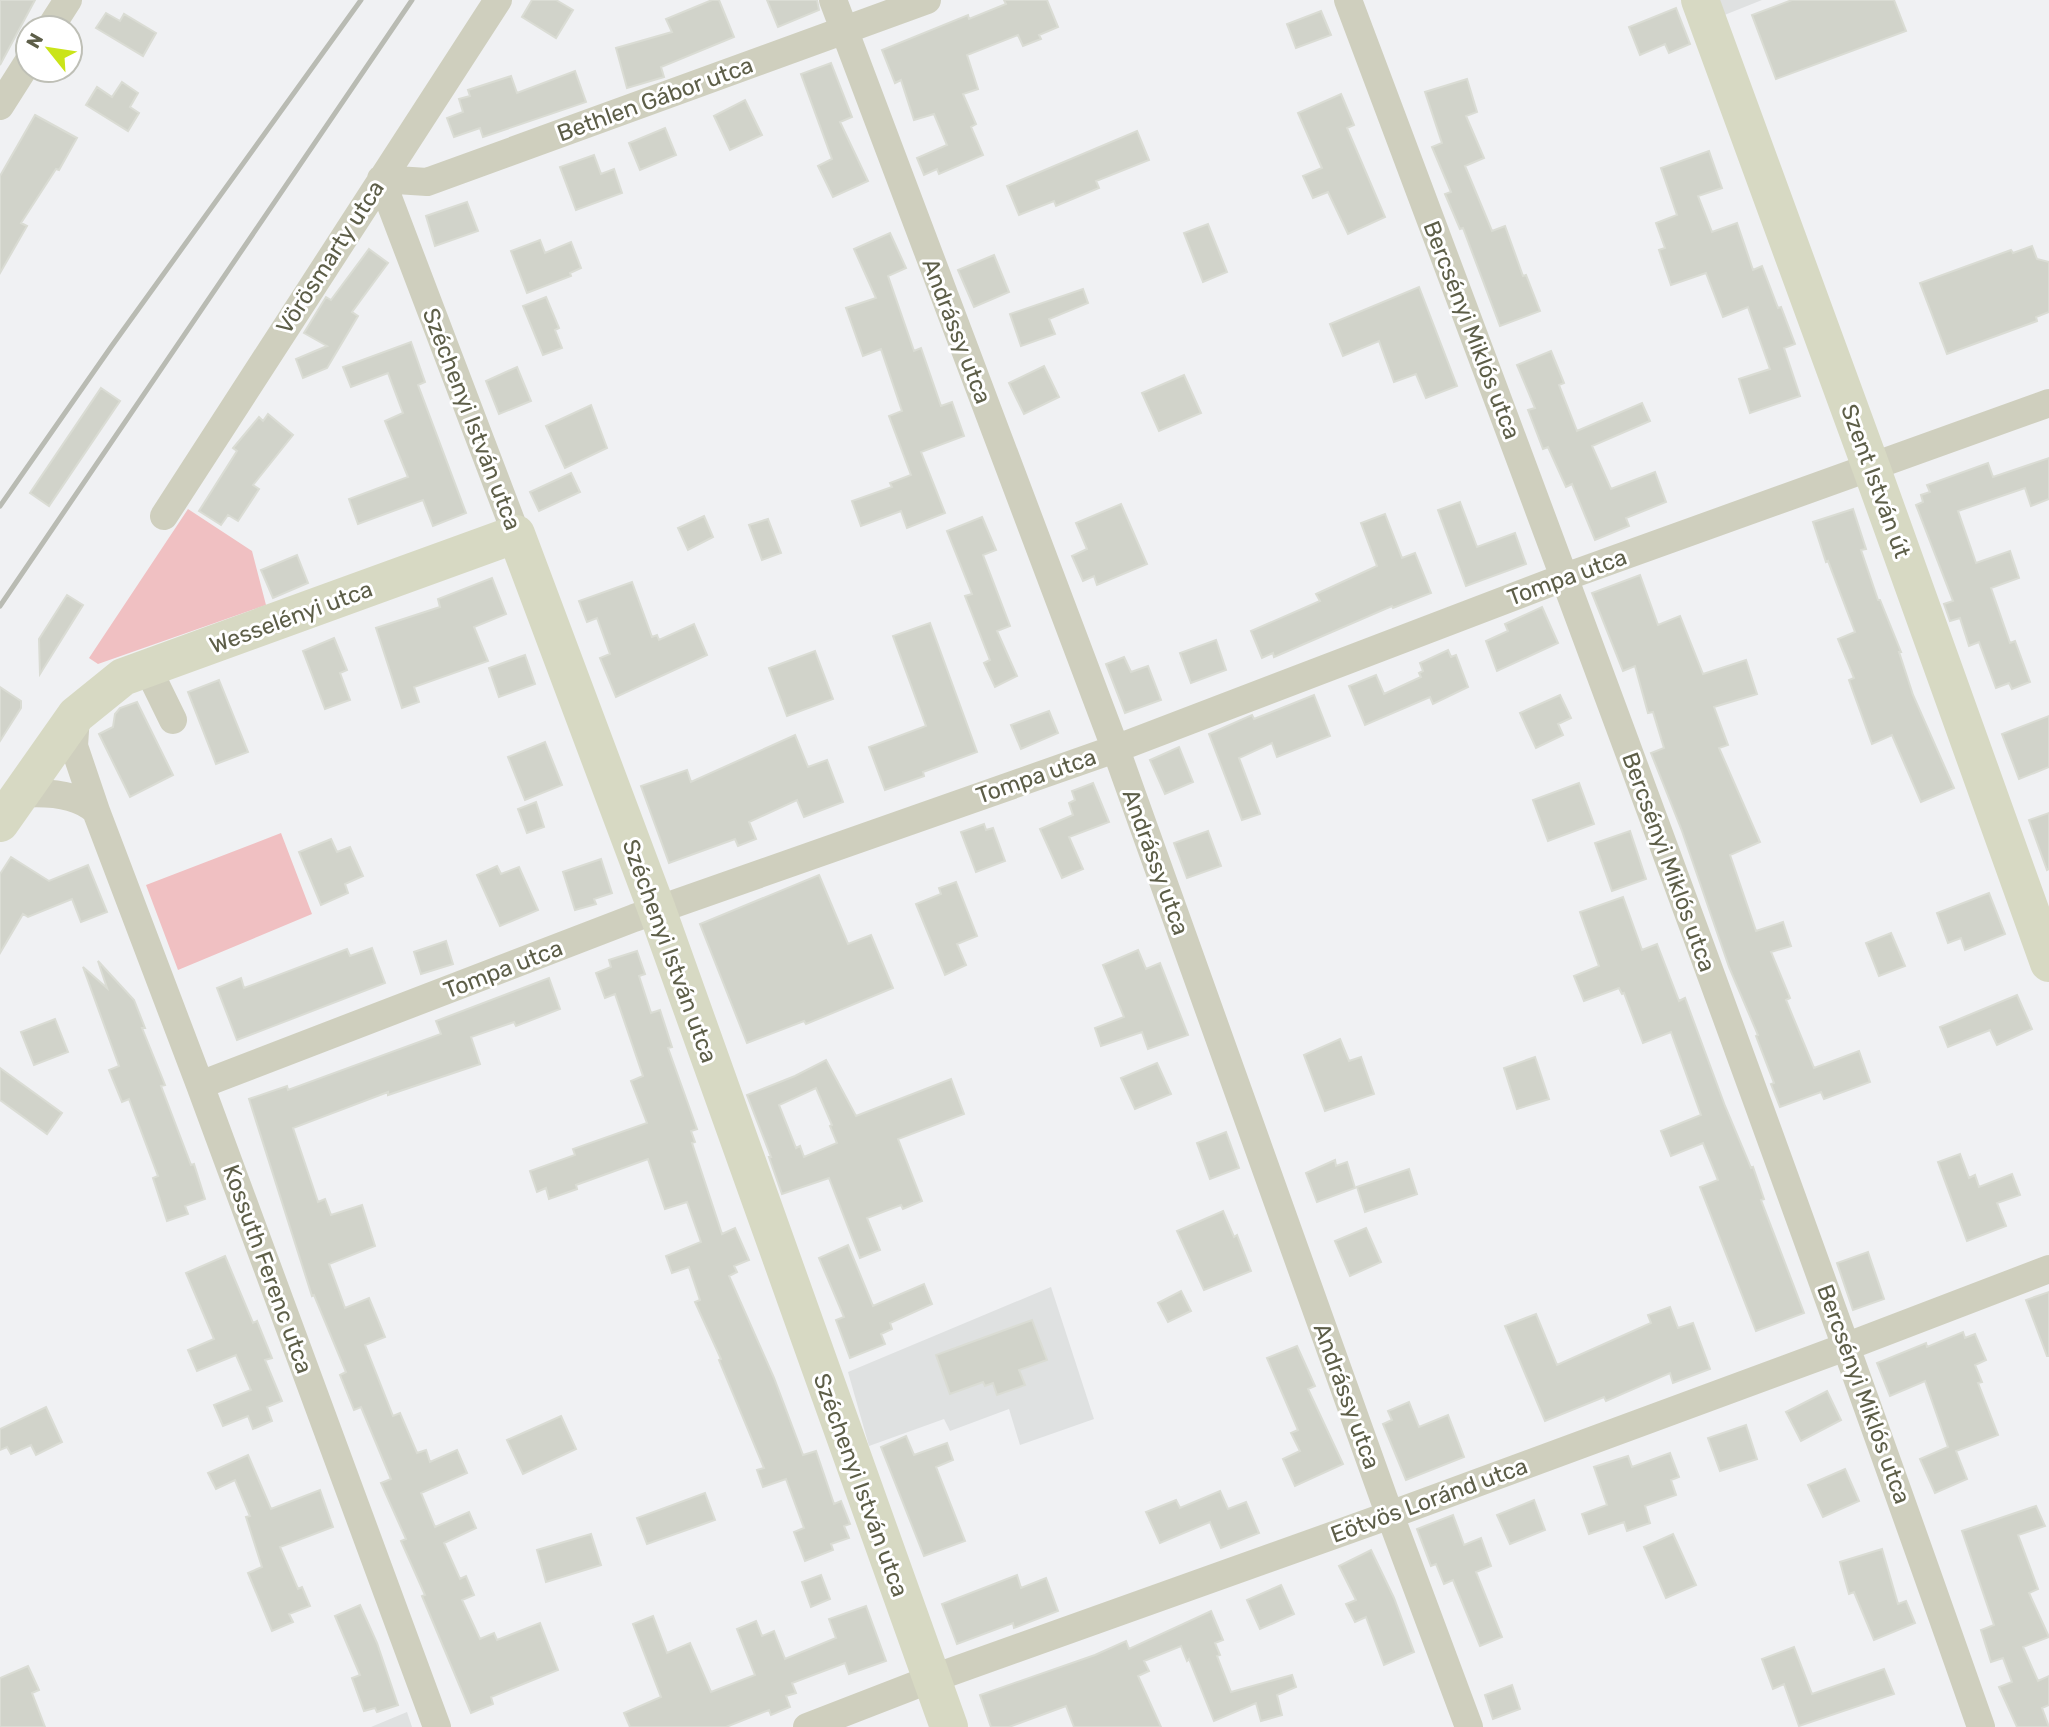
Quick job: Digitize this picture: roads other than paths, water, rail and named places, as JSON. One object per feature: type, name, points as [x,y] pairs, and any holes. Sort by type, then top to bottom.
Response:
[{"type":"street","name":"Vörösmarty utca","points":[[164,516],[498,0]]},
{"type":"street","name":"Andrássy utca","points":[[833,0],[1115,748],[1390,1515],[1469,1727]]},
{"type":"street","name":"Bethlen Gábor utca","points":[[381,179],[427,182],[927,0]]},
{"type":"street","name":"Bercsényi Miklós utca","points":[[1348,0],[1565,577],[1848,1346],[1981,1727]]},
{"type":"street","name":"Szent István út","points":[[1700,0],[2049,963]]},
{"type":"street","points":[[0,106],[14,84]]},
{"type":"street","name":"Széchenyi István utca","points":[[381,179],[657,910],[949,1727]]},
{"type":"street","name":"Tompa utca","points":[[200,1085],[657,910],[1115,748],[1565,577],[2049,403]]},
{"type":"street","name":"Wesselényi utca","points":[[10,808],[76,715],[123,677],[516,534]]},
{"type":"street","points":[[147,667],[173,720]]},
{"type":"street","name":"Kossuth Ferenc utca","points":[[76,715],[74,746],[96,811],[437,1727]]},
{"type":"street","points":[[10,808],[70,797],[87,803],[96,811]]},
{"type":"street","name":"Eötvös Loránd utca","points":[[807,1727],[930,1679],[1390,1515],[2049,1269]]},
{"type":"railway","points":[[0,506],[361,0]]},
{"type":"railway","points":[[0,606],[412,0]]}]
